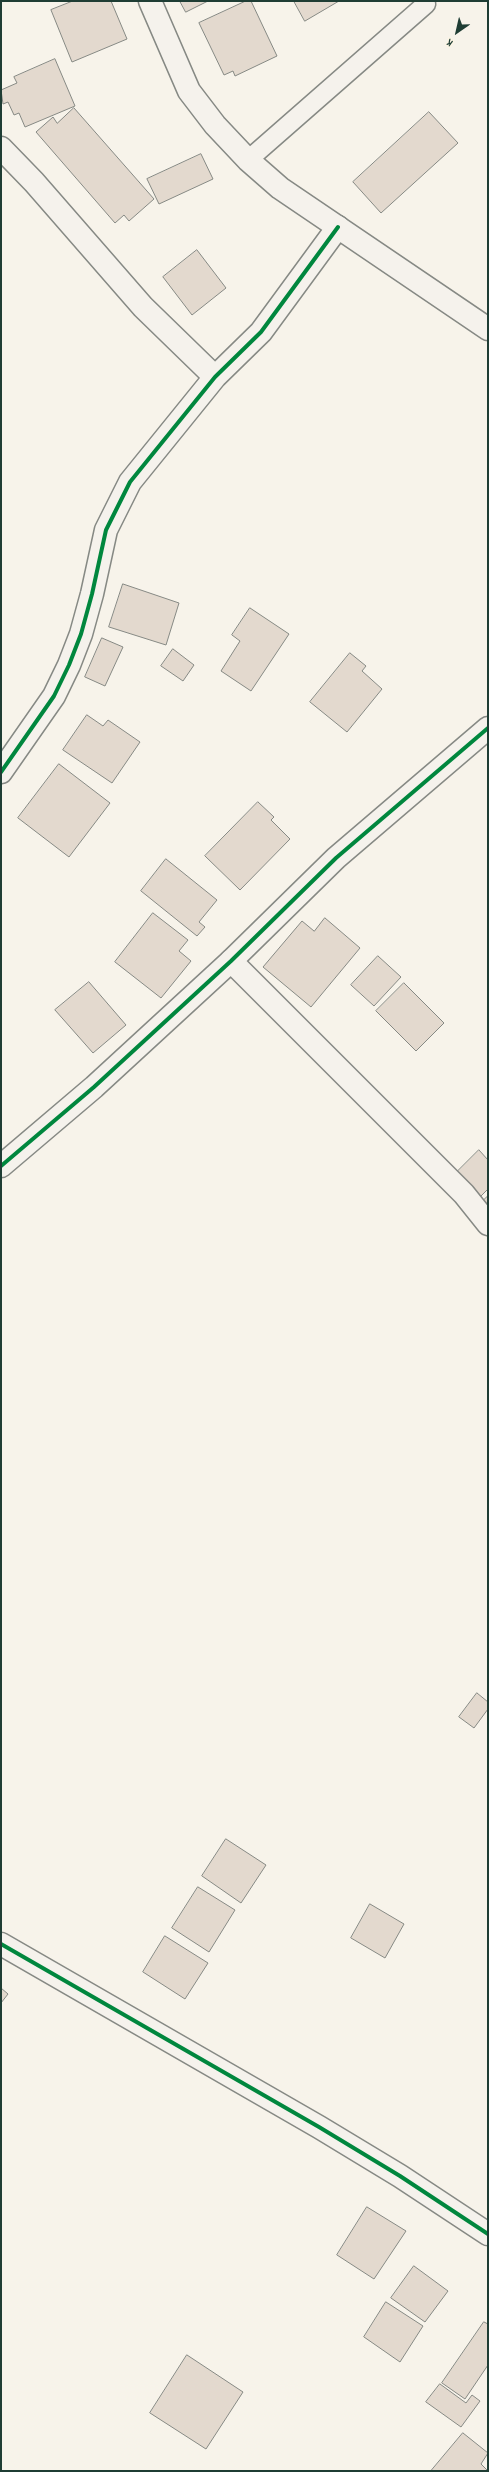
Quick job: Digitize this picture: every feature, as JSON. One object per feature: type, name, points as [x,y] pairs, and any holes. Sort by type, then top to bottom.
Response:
[{"type":"street","points":[[150,1],[189,91],[215,125],[248,160],[280,188],[488,329]]},
{"type":"street","points":[[1,148],[34,182],[143,307],[215,377]]},
{"type":"street","points":[[1,772],[54,696],[69,665],[81,634],[92,594],[102,545],[115,508],[130,482],[215,377],[261,332],[338,227]]},
{"type":"street","points":[[1,1166],[94,1087],[231,961],[336,858],[488,728]]},
{"type":"street","points":[[231,961],[464,1194],[488,1224]]},
{"type":"street","points":[[1,1944],[319,2126],[400,2176],[488,2234]]},
{"type":"lane","points":[[248,160],[426,4],[424,1]]},
{"type":"building","points":[[73,1],[111,1],[127,39],[72,62],[51,10]]},
{"type":"building","points":[[180,1],[208,1],[186,12]]},
{"type":"building","points":[[246,1],[251,1],[277,56],[235,76],[233,71],[224,75],[199,23]]},
{"type":"building","points":[[294,1],[339,1],[305,21]]},
{"type":"building","points":[[55,59],[75,106],[25,127],[19,113],[14,115],[8,102],[3,104],[1,90],[17,83],[14,77]]},
{"type":"building","points":[[74,108],[154,199],[129,221],[124,215],[115,223],[36,132],[53,117],[57,123]]},
{"type":"building","points":[[429,112],[458,143],[381,213],[353,182]]},
{"type":"building","points":[[201,154],[213,179],[159,204],[147,179]]},
{"type":"building","points":[[197,250],[226,288],[192,315],[163,277]]},
{"type":"building","points":[[123,584],[179,603],[166,645],[109,627]]},
{"type":"building","points":[[250,608],[289,634],[251,691],[221,671],[240,641],[232,635]]},
{"type":"building","points":[[102,638],[123,647],[105,686],[85,677]]},
{"type":"building","points":[[173,649],[194,665],[183,681],[161,666]]},
{"type":"building","points":[[350,653],[366,666],[362,671],[382,689],[347,732],[310,702]]},
{"type":"building","points":[[87,715],[103,726],[108,720],[140,742],[112,783],[63,750]]},
{"type":"building","points":[[59,764],[110,803],[69,857],[18,818]]},
{"type":"building","points":[[258,802],[274,817],[271,820],[290,839],[240,890],[205,856]]},
{"type":"building","points":[[166,859],[217,900],[199,922],[205,927],[197,936],[141,891]]},
{"type":"building","points":[[153,913],[188,940],[179,951],[191,961],[161,998],[115,962]]},
{"type":"building","points":[[325,918],[360,948],[311,1007],[263,967],[302,921],[314,931]]},
{"type":"building","points":[[378,956],[401,977],[374,1006],[351,985]]},
{"type":"building","points":[[89,982],[126,1025],[93,1053],[55,1010]]},
{"type":"building","points":[[404,983],[444,1023],[416,1051],[376,1011]]},
{"type":"building","points":[[479,1150],[488,1160],[488,1189],[479,1198],[455,1174]]},
{"type":"building","points":[[488,1196],[488,1208],[482,1202]]},
{"type":"building","points":[[477,1693],[488,1702],[488,1709],[474,1728],[459,1717]]},
{"type":"building","points":[[226,1839],[266,1865],[241,1903],[202,1876]]},
{"type":"building","points":[[198,1887],[235,1910],[209,1952],[172,1928]]},
{"type":"building","points":[[370,1904],[404,1924],[385,1958],[351,1938]]},
{"type":"building","points":[[165,1936],[208,1963],[185,1999],[143,1972]]},
{"type":"building","points":[[1,1988],[8,1994],[1,2003]]},
{"type":"building","points":[[367,2207],[406,2231],[374,2279],[337,2255]]},
{"type":"building","points":[[414,2266],[448,2291],[425,2322],[391,2298]]},
{"type":"building","points":[[386,2302],[423,2326],[400,2362],[364,2337]]},
{"type":"building","points":[[484,2322],[488,2324],[488,2365],[465,2399],[442,2383]]},
{"type":"building","points":[[187,2355],[243,2392],[206,2449],[150,2413]]},
{"type":"building","points":[[440,2384],[466,2403],[472,2395],[480,2401],[461,2427],[426,2402]]},
{"type":"building","points":[[463,2433],[488,2453],[481,2464],[488,2471],[431,2471]]},
{"type":"cycle path","points":[[1,772],[54,696],[69,665],[81,634],[92,594],[106,530],[130,482],[215,377],[261,332],[338,227]]},
{"type":"cycle path","points":[[1,1166],[94,1087],[231,961],[336,858],[488,728]]},
{"type":"cycle path","points":[[1,1944],[319,2127],[400,2176],[488,2234]]}]
